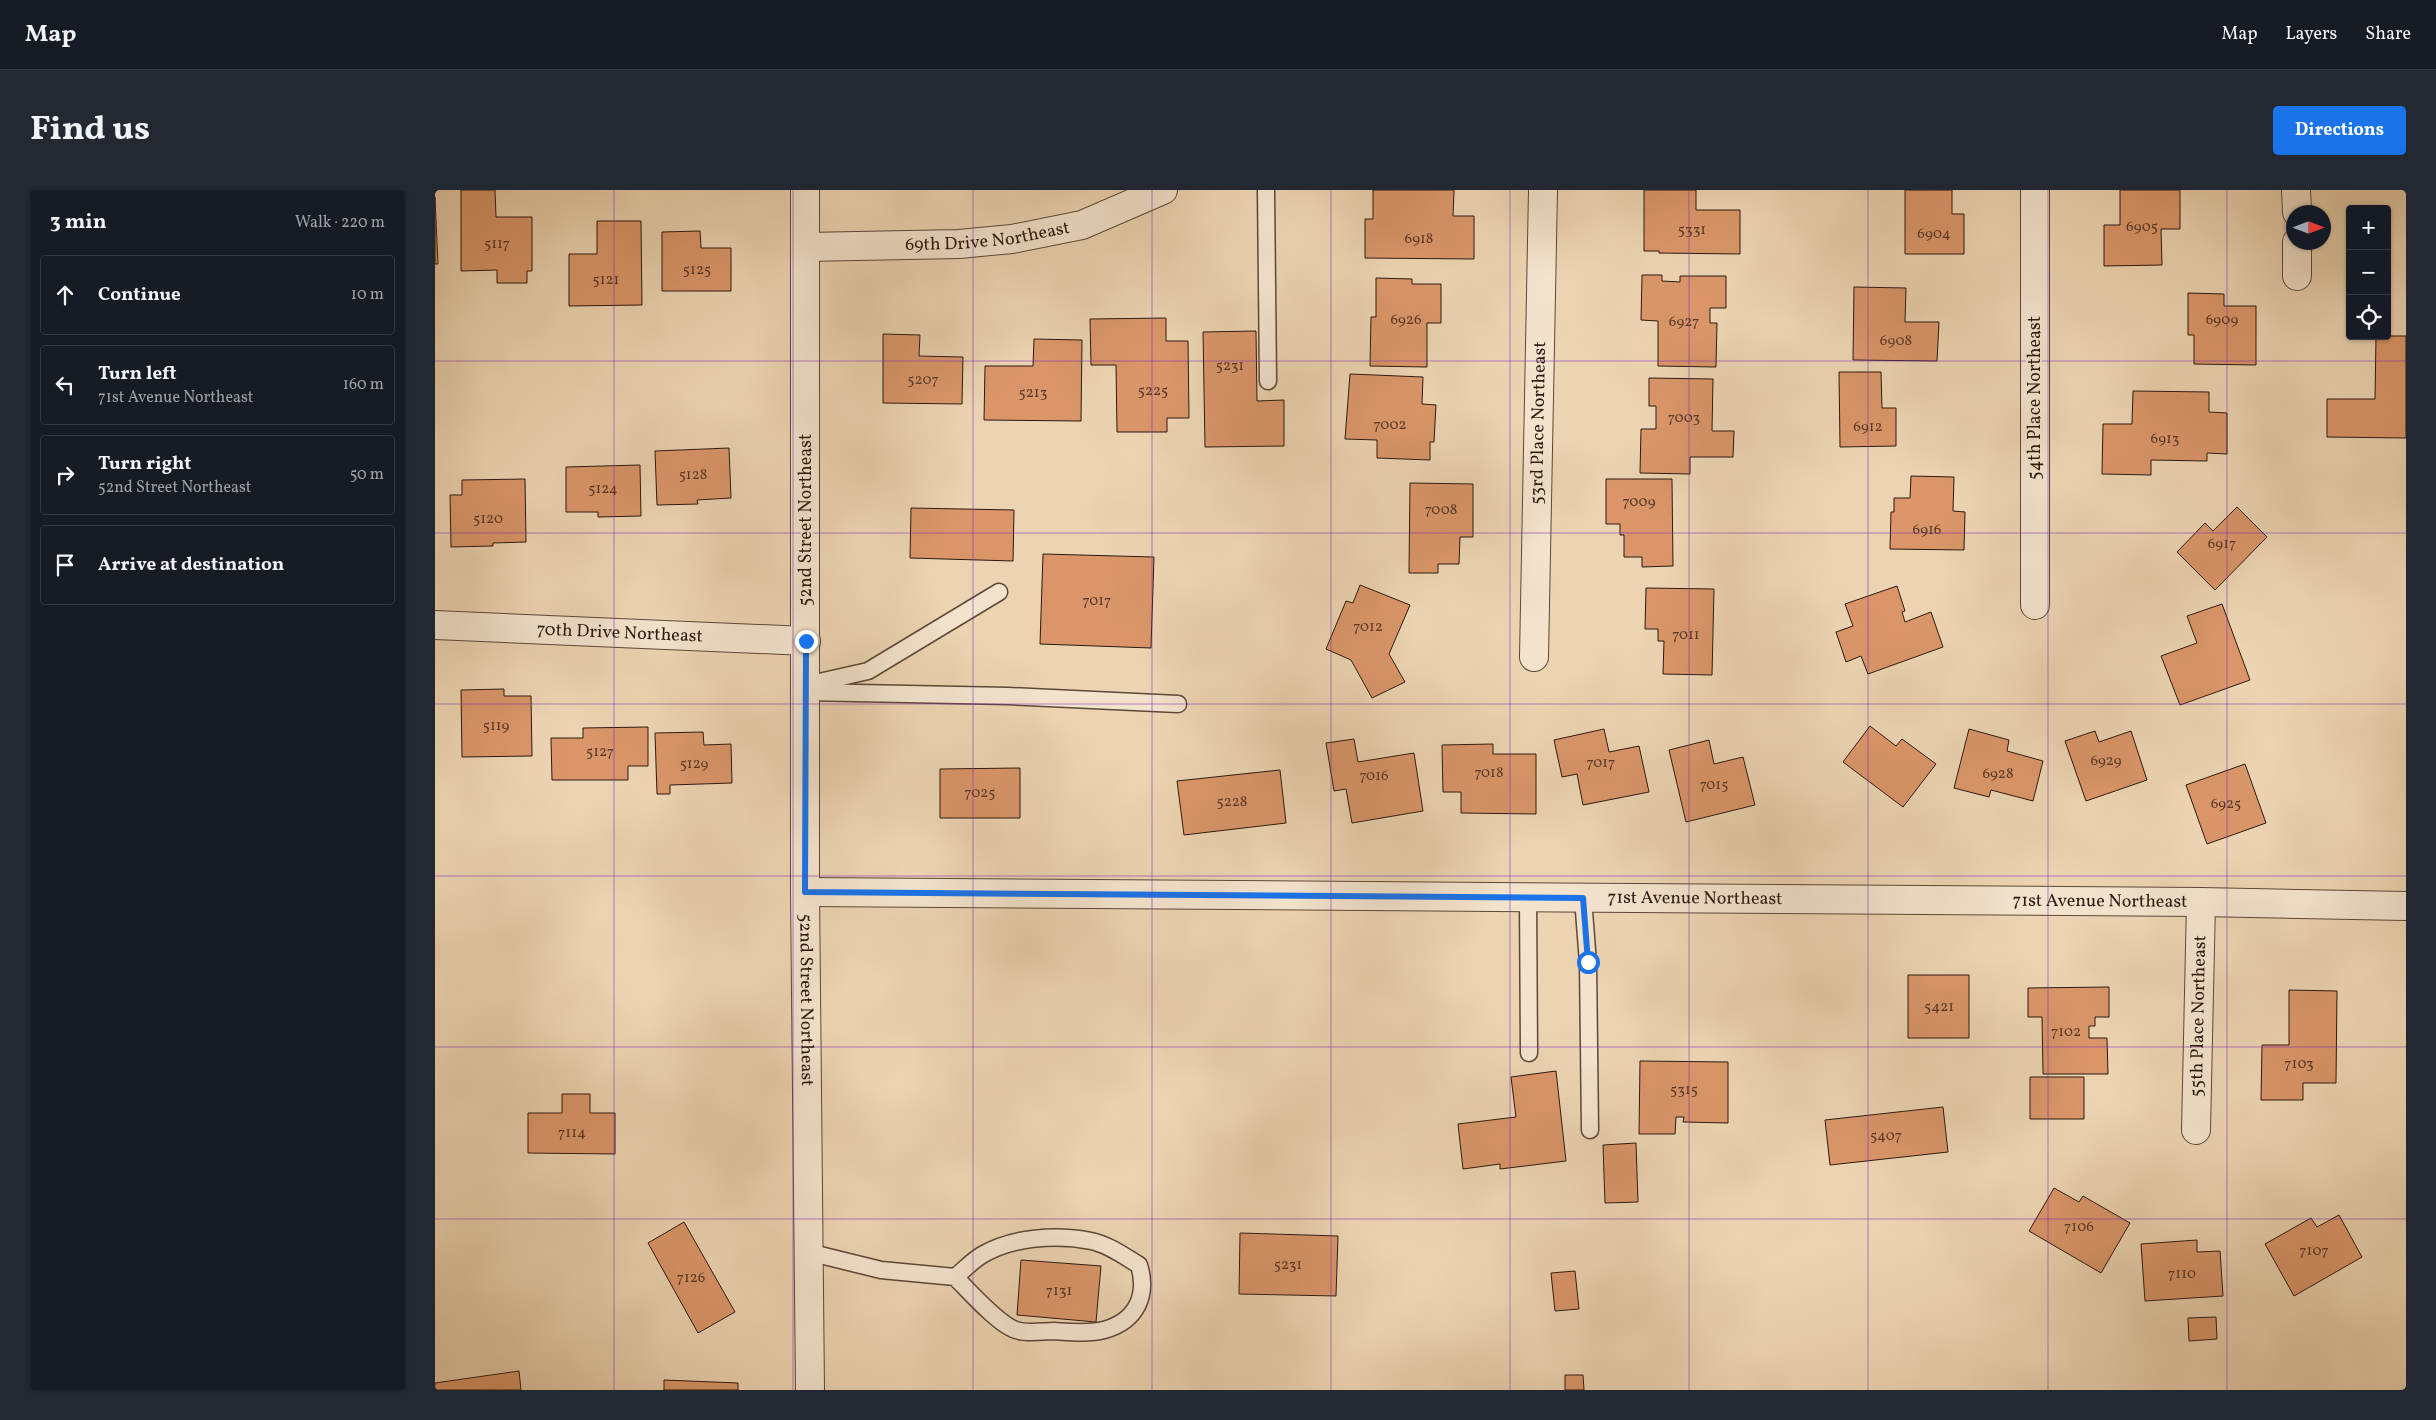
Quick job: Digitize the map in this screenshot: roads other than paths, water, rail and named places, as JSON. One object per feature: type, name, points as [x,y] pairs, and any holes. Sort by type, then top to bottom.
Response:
[{"type":"street","name":"52nd Street Northeast","points":[[805,190],[805,892],[810,1390]]},
{"type":"street","name":"69th Drive Northeast","points":[[806,247],[959,244],[1012,239],[1082,225],[1163,190]]},
{"type":"street","name":"53rd Place Northeast","points":[[1534,657],[1543,190]]},
{"type":"street","name":"54th Place Northeast","points":[[2035,190],[2035,606]]},
{"type":"street","points":[[2297,190],[2297,205]]},
{"type":"street","points":[[2297,250],[2297,276]]},
{"type":"street","name":"70th Drive Northeast","points":[[435,625],[806,641]]},
{"type":"street","name":"71st Avenue Northeast","points":[[805,892],[2201,902],[2406,906]]},
{"type":"street","name":"55th Place Northeast","points":[[2196,1130],[2201,902]]},
{"type":"lane","points":[[1266,190],[1268,381]]},
{"type":"lane","points":[[806,688],[868,671],[999,592]]},
{"type":"lane","points":[[806,688],[1178,704]]},
{"type":"lane","points":[[1528,897],[1529,1053]]},
{"type":"lane","points":[[1583,898],[1588,962],[1589,1130]]},
{"type":"lane","points":[[808,1252],[881,1270],[955,1277],[988,1310],[1015,1330],[1105,1330],[1127,1318],[1140,1304],[1143,1281],[1139,1265],[1121,1254],[1092,1241],[1051,1237],[1011,1243],[982,1255],[955,1277]]}]
